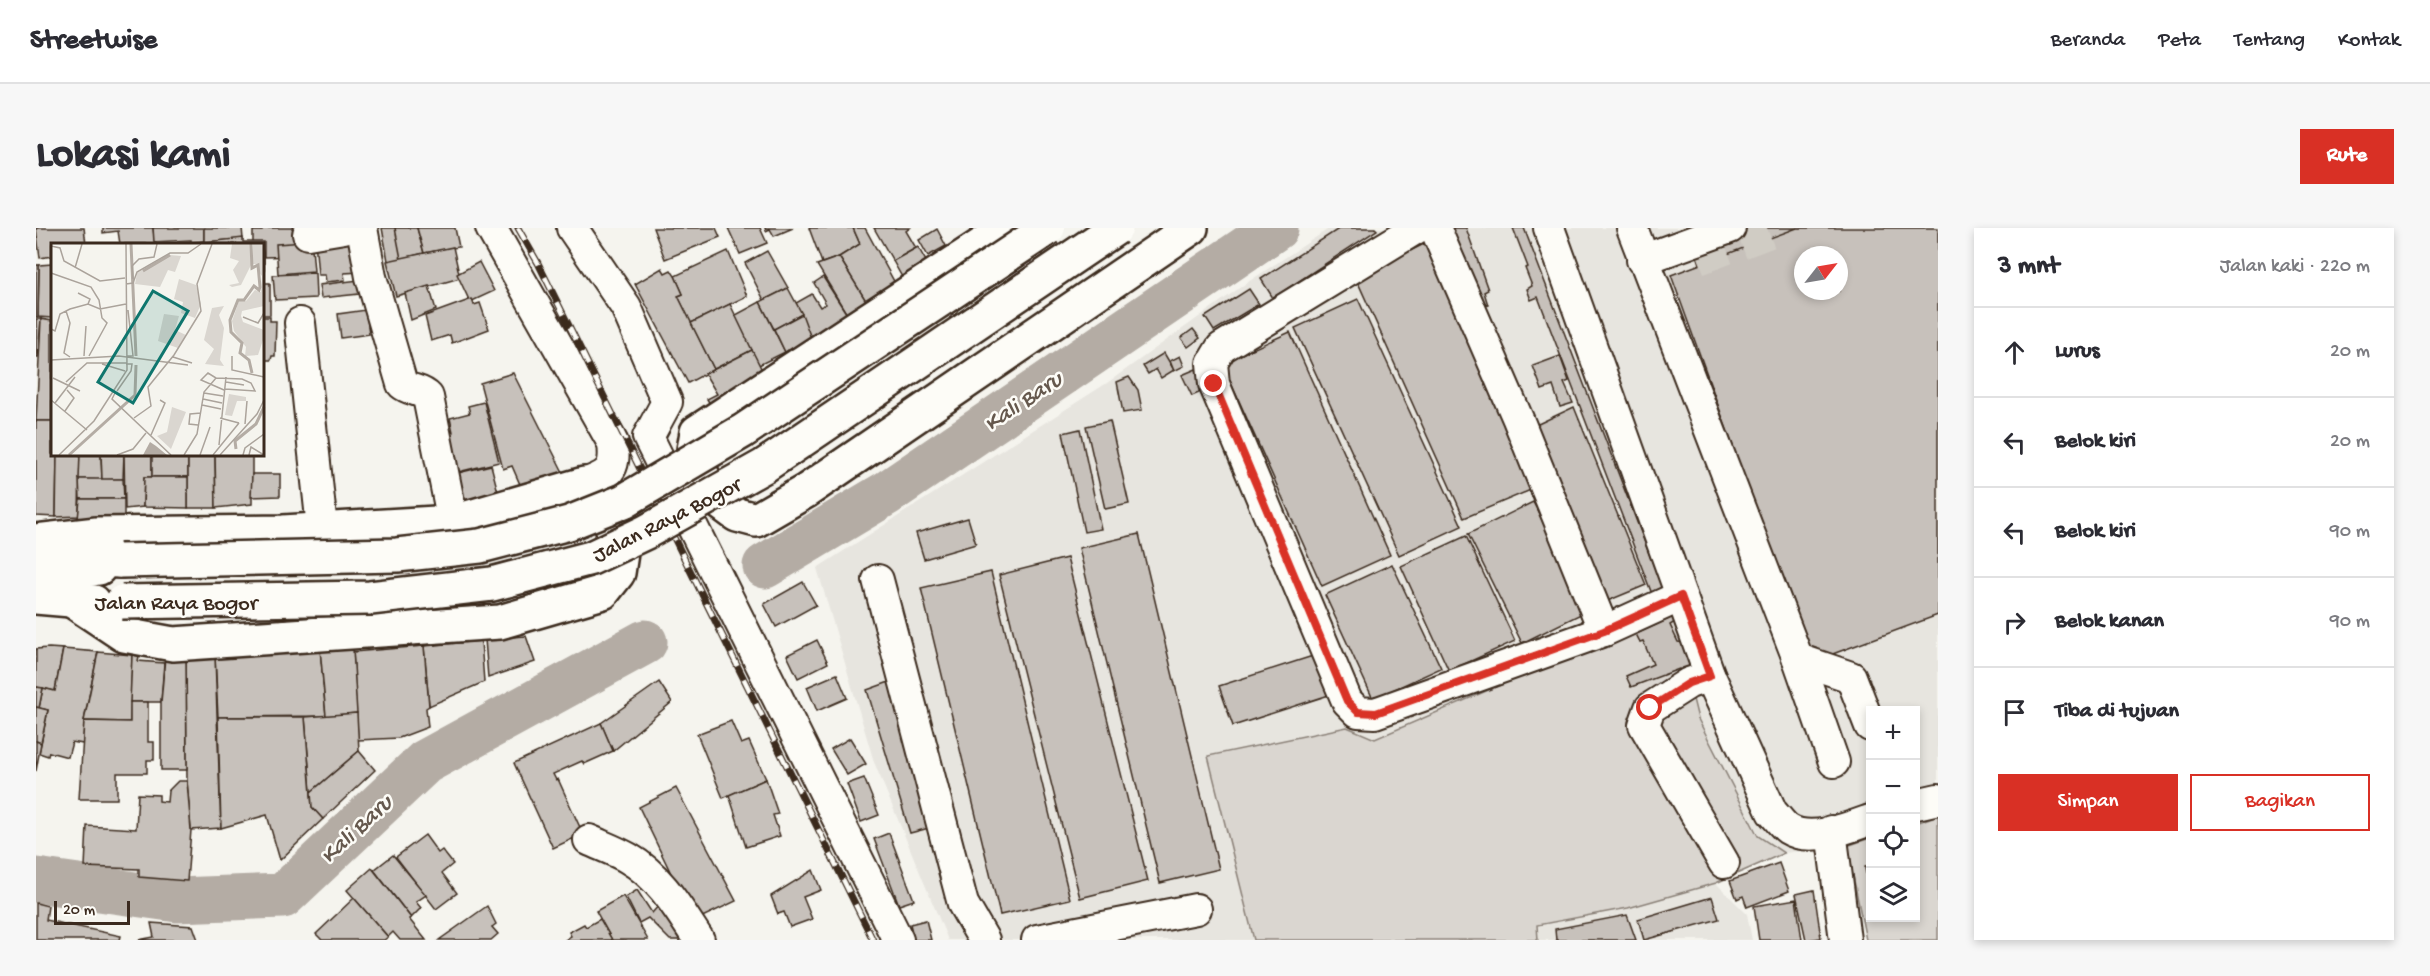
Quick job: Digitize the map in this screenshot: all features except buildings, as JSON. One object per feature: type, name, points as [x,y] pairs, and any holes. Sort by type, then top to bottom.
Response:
[{"type":"main road","points":[[1008,228],[698,432],[694,450],[702,475],[718,501],[736,515],[756,520],[806,491],[1191,228]]},
{"type":"main road","name":"Jalan Raya Bogor","points":[[36,558],[117,560],[397,555],[480,546],[569,523],[624,501],[743,431],[1048,228]]},
{"type":"main road","name":"Jalan Raya Bogor","points":[[36,597],[73,601],[122,602],[370,598],[492,584],[591,558],[646,532],[764,466],[1116,228]]},
{"type":"main road","points":[[36,542],[97,534],[283,532],[453,522],[584,484],[593,502],[611,524],[621,553],[618,573],[603,592],[500,622],[173,644],[124,635],[73,601]]},
{"type":"main road","points":[[36,578],[96,570],[117,560]]},
{"type":"street","points":[[308,234],[344,228]]},
{"type":"street","points":[[362,228],[371,278],[402,384],[428,397],[453,522]]},
{"type":"street","points":[[491,228],[613,443],[615,461],[606,476],[584,484]]},
{"type":"street","points":[[572,228],[626,307],[667,402],[648,437],[898,940]]},
{"type":"street","points":[[1417,228],[1221,348],[1212,363],[1214,384],[1347,701],[1358,712],[1376,713],[1604,631],[1681,596]]},
{"type":"street","points":[[1435,228],[1518,419],[1604,631]]},
{"type":"street","points":[[1549,228],[1710,676],[1772,812],[1787,828],[1803,835],[1831,831],[1866,821]]},
{"type":"street","points":[[1632,228],[1798,659],[1834,762]]},
{"type":"street","points":[[1647,269],[1730,228]]},
{"type":"street","points":[[1647,269],[1699,260]]},
{"type":"street","points":[[300,323],[322,528]]},
{"type":"street","points":[[657,456],[698,432]]},
{"type":"street","points":[[878,580],[963,904],[984,940]]},
{"type":"street","points":[[1798,659],[1851,677],[1866,716]]},
{"type":"street","points":[[1710,676],[1689,683],[1650,708],[1644,724],[1724,863]]},
{"type":"street","points":[[1920,803],[1938,799]]},
{"type":"street","points":[[1831,831],[1845,940]]},
{"type":"street","points":[[590,840],[629,859],[650,874],[669,894],[699,940]]},
{"type":"street","points":[[1037,940],[1196,909]]},
{"type":"shaded area","points":[[1330,228],[1797,228],[1671,276],[1811,662],[1938,615],[1938,815],[1920,822],[1920,706],[1866,706],[1866,839],[1847,846],[1784,853],[1758,836],[1698,719],[1689,683],[1526,673],[1375,739],[1347,727],[1208,756],[1254,940],[948,940],[874,762],[817,568],[1107,383],[1245,284]]},
{"type":"shaded area","points":[[1674,610],[1701,669],[1689,683],[1698,719],[1758,836],[1784,853],[1716,883],[1628,908],[1537,925],[1538,940],[1254,940],[1208,756],[1347,727],[1375,739]]},
{"type":"shaded area","points":[[1938,815],[1938,940],[1866,940],[1847,846],[1866,839],[1866,922],[1920,922],[1920,822]]},
{"type":"shaded area","points":[[1716,883],[1747,914],[1752,940],[1538,940],[1536,925],[1628,908]]},
{"type":"waterway","name":"Kali Baru","points":[[765,566],[887,493],[1276,228]]},
{"type":"waterway","name":"Kali Baru","points":[[36,880],[177,900],[283,896],[425,762],[645,642]]},
{"type":"tunnel","points":[[1699,260],[1783,228]]},
{"type":"railway","points":[[518,228],[538,263],[873,940]]},
{"type":"route","points":[[1214,384],[1347,701],[1358,712],[1376,713],[1604,631],[1681,596],[1710,676],[1689,683],[1650,708]]}]
